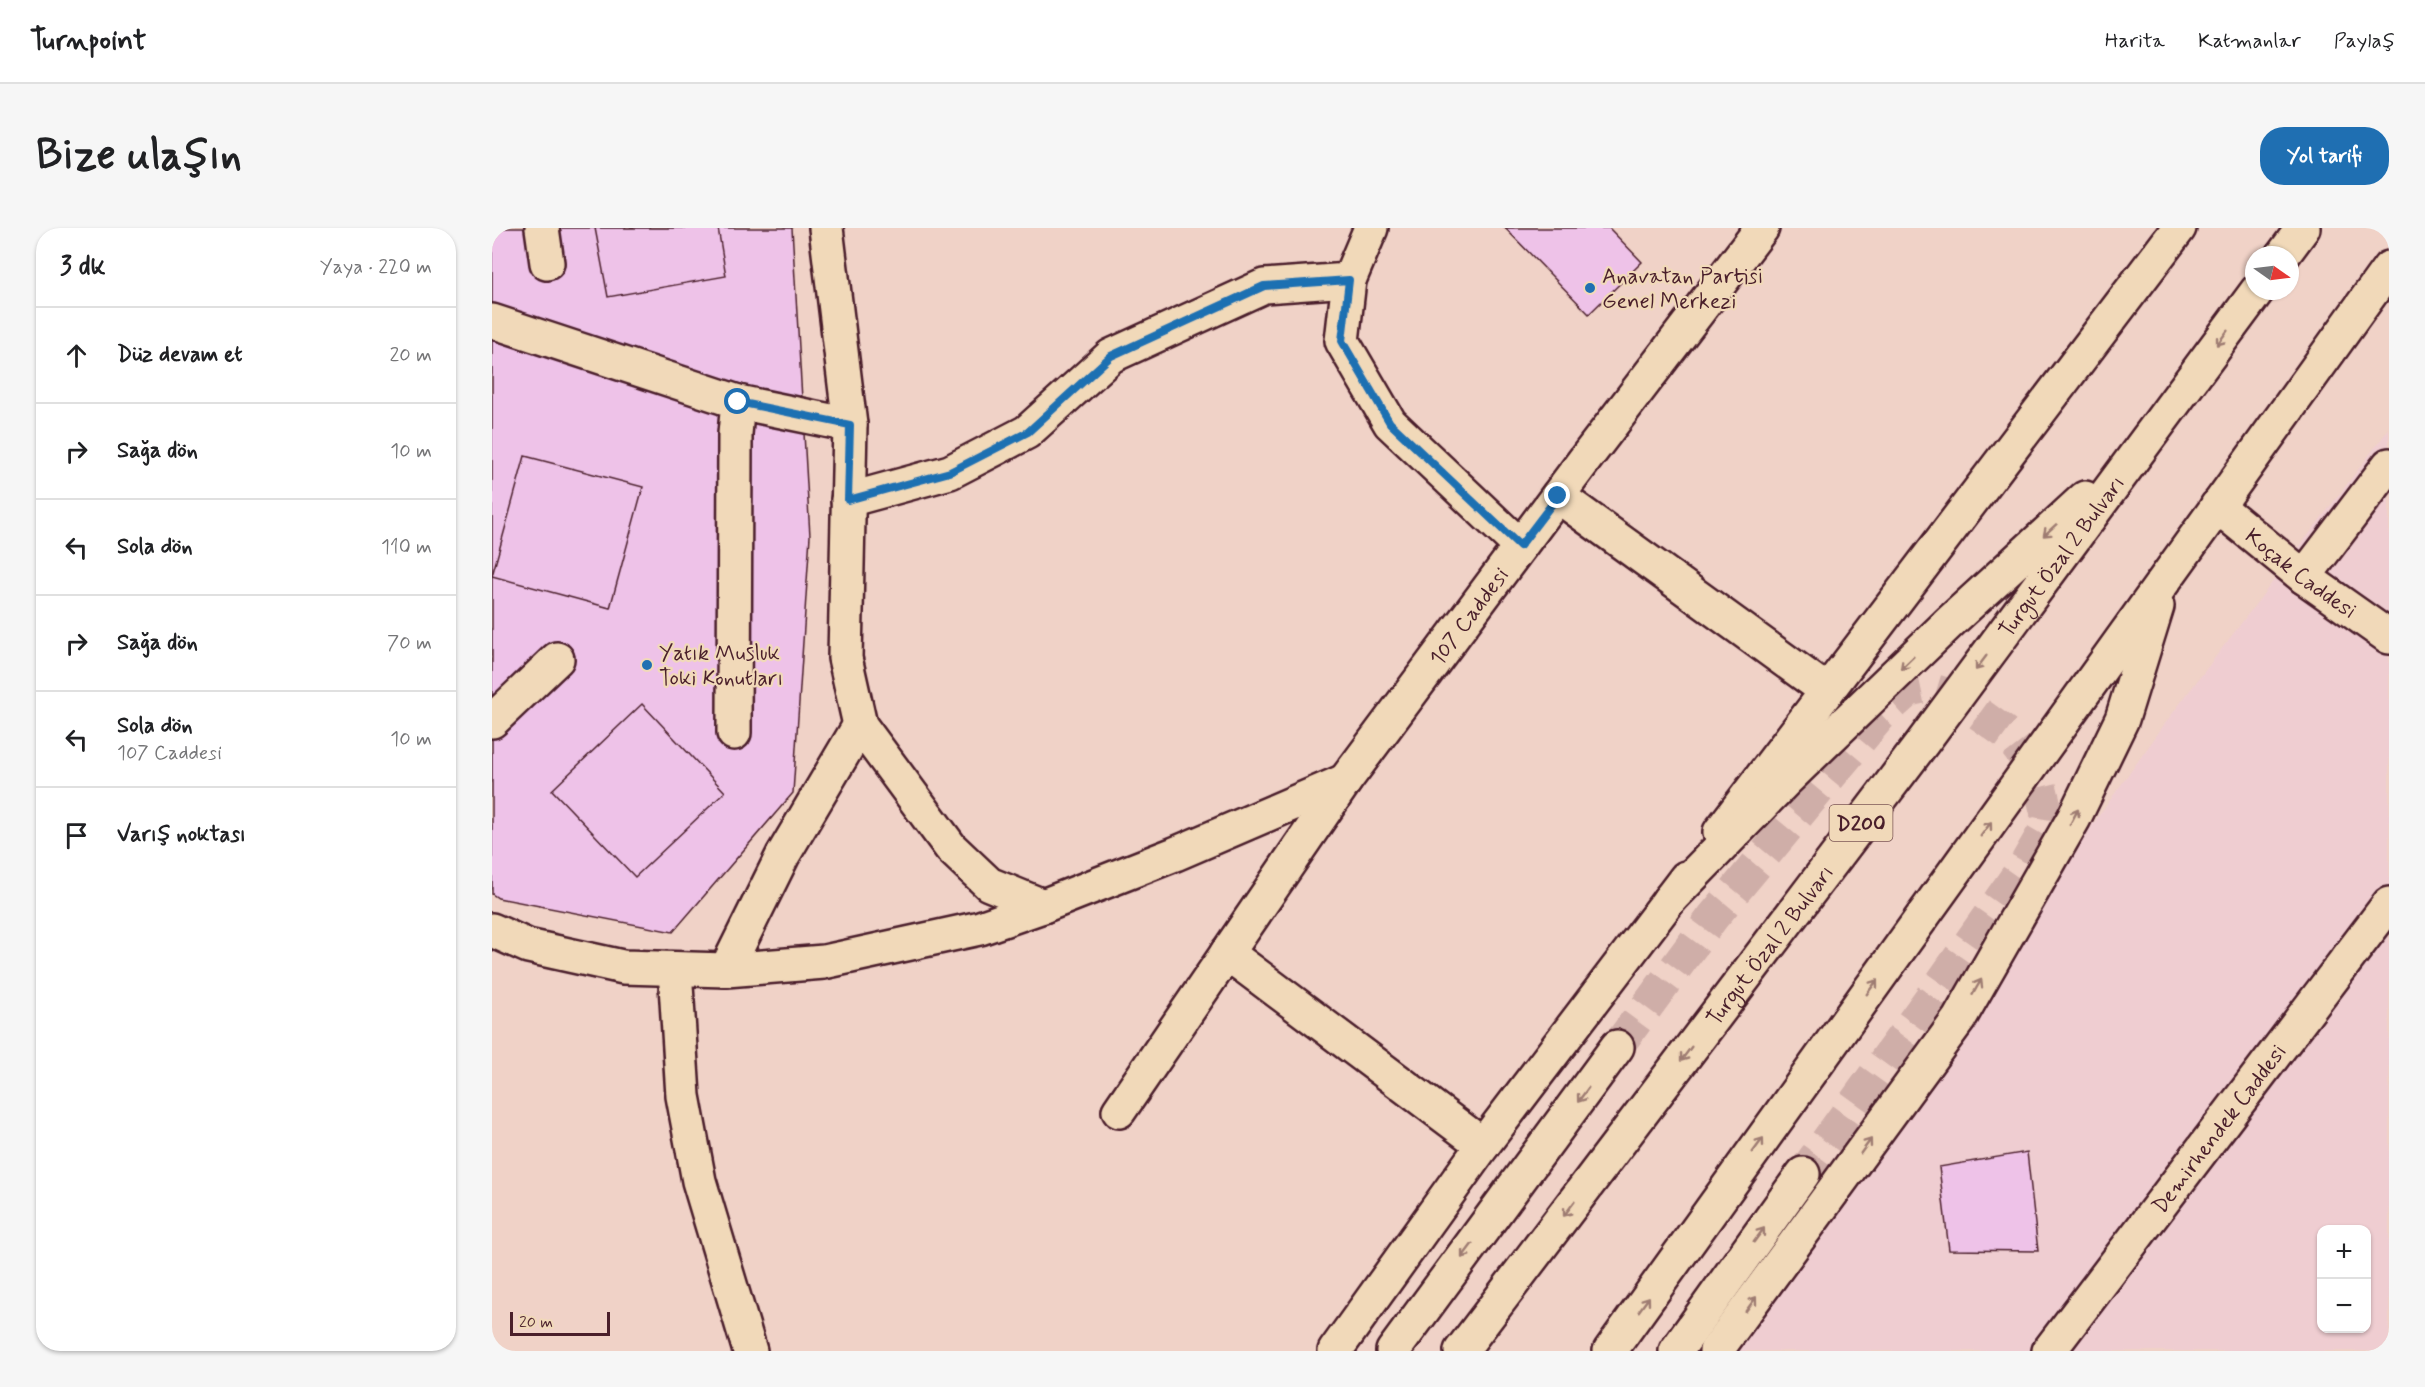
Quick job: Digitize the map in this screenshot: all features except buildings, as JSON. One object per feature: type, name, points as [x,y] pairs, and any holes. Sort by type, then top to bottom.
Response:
[{"type":"main road","points":[[542,228],[547,263]]},
{"type":"main road","points":[[826,228],[850,425],[845,658],[860,725],[951,848],[989,884],[1043,906]]},
{"type":"main road","points":[[1371,228],[1349,280],[1342,341],[1390,423],[1520,546]]},
{"type":"main road","name":"107 Caddesi","points":[[1119,1111],[1345,782],[1520,546],[1762,228]]},
{"type":"main road","points":[[1335,1351],[1484,1145],[2179,228]]},
{"type":"main road","points":[[2290,246],[2303,228]]},
{"type":"main road","points":[[1610,1351],[2389,268]]},
{"type":"main road","points":[[848,500],[950,472],[1028,432],[1111,356],[1264,286],[1349,280]]},
{"type":"main road","name":"Turgut Özal 2 Bulvarı","points":[[1461,1351],[1916,751],[2250,300]]},
{"type":"main road","points":[[492,321],[738,402],[850,425]]},
{"type":"main road","points":[[734,733],[735,434],[738,402]]},
{"type":"main road","name":"Turgut Özal 2 Bulvarı","points":[[1669,900],[1787,779],[1942,629],[2140,448]]},
{"type":"main road","points":[[2304,577],[2389,465]]},
{"type":"main road","points":[[1558,496],[1827,692]]},
{"type":"main road","name":"Koçak Caddesi","points":[[2217,506],[2304,577],[2389,637]]},
{"type":"main road","points":[[1716,1351],[1964,1009],[2074,818],[2122,719],[2166,578]]},
{"type":"main road","points":[[492,721],[557,659]]},
{"type":"main road","points":[[726,970],[783,855],[860,725]]},
{"type":"main road","points":[[492,930],[528,946],[623,967],[726,970],[824,962],[980,928],[1043,906],[1174,854],[1345,782]]},
{"type":"main road","name":"Demirhendek Caddesi","points":[[2049,1351],[2389,904]]},
{"type":"main road","points":[[1227,953],[1484,1145]]},
{"type":"main road","points":[[675,969],[683,1096],[699,1181],[750,1351]]},
{"type":"main road","points":[[1393,1351],[1617,1047]]},
{"type":"main road","points":[[1676,1351],[1803,1174]]},
{"type":"shaded area","points":[[2389,429],[2389,1351],[1714,1351],[2172,714]]},
{"type":"tunnel","points":[[1617,1047],[1713,917],[1880,716],[1909,690],[1923,687],[1946,694],[1971,708],[2007,734],[2037,773],[2047,814],[2044,832],[2026,863],[1803,1174]]},
{"type":"place","name":"Anavatan Partisi Genel Merkezi","points":[[1590,288]]},
{"type":"place","name":"Yatık Musluk Toki Konutları","points":[[647,665]]},
{"type":"route","points":[[738,402],[850,425],[848,500],[950,472],[1028,432],[1111,356],[1264,286],[1349,280],[1342,341],[1390,423],[1520,546],[1558,496]]}]
